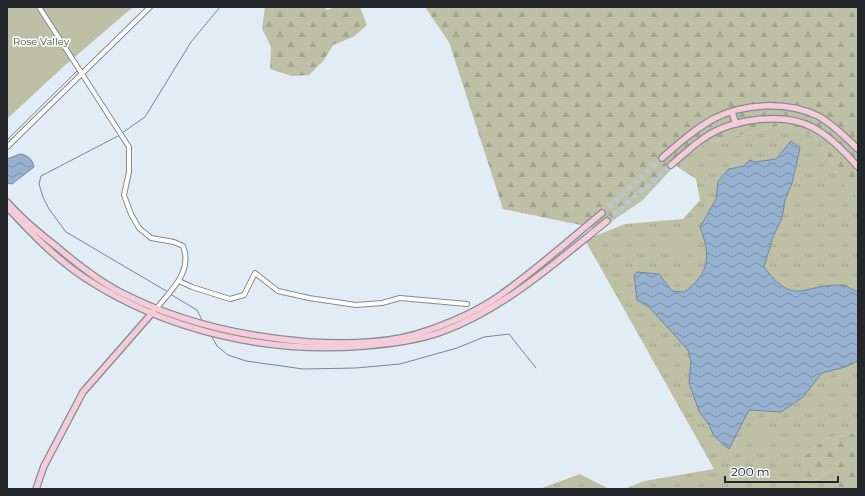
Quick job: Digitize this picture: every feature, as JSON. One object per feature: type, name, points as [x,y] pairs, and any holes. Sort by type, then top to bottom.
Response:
[{"type":"main road","points":[[662,158],[690,134],[714,119],[732,112],[762,106],[778,106],[805,111],[835,127],[858,149]]},
{"type":"main road","points":[[732,112],[736,124]]},
{"type":"main road","points":[[670,165],[705,137],[736,124],[778,119],[800,122],[823,134],[858,168]]},
{"type":"main road","points":[[7,202],[46,239],[80,266],[119,292],[161,311],[269,341]]},
{"type":"main road","points":[[7,207],[45,247],[85,278],[137,307],[154,311],[183,325],[313,348],[395,343],[441,332],[484,311],[529,284],[608,221]]},
{"type":"main road","points":[[291,344],[382,341],[428,331],[498,297],[602,213]]},
{"type":"main road","points":[[36,489],[44,466],[83,392],[154,311]]},
{"type":"street","points":[[39,7],[129,147],[129,172],[124,195],[131,214],[139,228],[151,238],[174,242],[183,246],[186,254],[186,264],[183,277],[154,311]]},
{"type":"street","points":[[7,147],[150,7]]},
{"type":"street","points":[[179,281],[192,287],[230,299],[244,295],[255,273],[278,291],[309,298],[356,305],[382,303],[400,298],[467,304]]},
{"type":"green space","name":"Rose Valley","points":[[7,7],[133,7],[63,67],[7,119]]},
{"type":"green space","points":[[265,7],[324,7],[327,10],[337,7],[360,7],[367,25],[353,37],[333,45],[324,60],[309,75],[292,76],[270,69],[271,46],[262,29]]},
{"type":"green space","points":[[425,7],[858,7],[858,198],[847,188],[815,137],[786,124],[706,143],[675,165],[642,201],[600,229],[503,209],[449,42]]},
{"type":"green space","points":[[786,124],[815,137],[847,188],[858,198],[858,433],[827,438],[802,458],[811,483],[830,470],[840,489],[624,489],[644,481],[714,469],[585,240],[625,224],[683,219],[700,200],[696,179],[675,165],[706,143]]},
{"type":"green space","points":[[669,239],[675,243],[683,244],[689,249],[688,255],[691,263],[686,265],[677,261],[673,253],[663,244]]},
{"type":"green space","points":[[753,425],[761,431],[768,433],[770,436],[769,440],[763,442],[751,437],[749,427]]},
{"type":"green space","points":[[858,433],[858,489],[840,489],[830,470],[811,483],[802,458],[827,438]]},
{"type":"green space","points":[[580,474],[609,489],[540,489],[542,488]]},
{"type":"water","points":[[791,141],[800,148],[792,183],[785,200],[782,218],[773,237],[764,267],[775,280],[784,287],[792,290],[800,291],[841,285],[858,292],[858,361],[845,367],[822,373],[803,397],[781,412],[749,410],[729,449],[714,436],[709,425],[699,411],[689,383],[691,361],[688,350],[649,307],[637,300],[634,275],[637,272],[659,274],[672,291],[684,292],[693,285],[699,278],[706,263],[706,247],[700,227],[716,199],[718,181],[729,169],[744,166],[750,160],[755,162],[776,159]]},
{"type":"water","points":[[20,154],[30,158],[34,167],[12,184],[7,183],[7,159]]},
{"type":"waterway","points":[[122,133],[145,117],[191,42],[220,7]]},
{"type":"waterway","points":[[7,140],[77,71]]},
{"type":"waterway","points":[[120,135],[41,176],[39,184],[49,209],[66,232],[168,292]]},
{"type":"waterway","points":[[170,294],[197,310],[203,322]]},
{"type":"waterway","points":[[211,335],[217,346],[228,355],[246,361],[303,369],[356,368],[400,364],[457,348],[484,337],[509,334],[536,368]]},
{"type":"tunnel","points":[[602,213],[662,158]]},
{"type":"tunnel","points":[[607,221],[671,165]]}]
